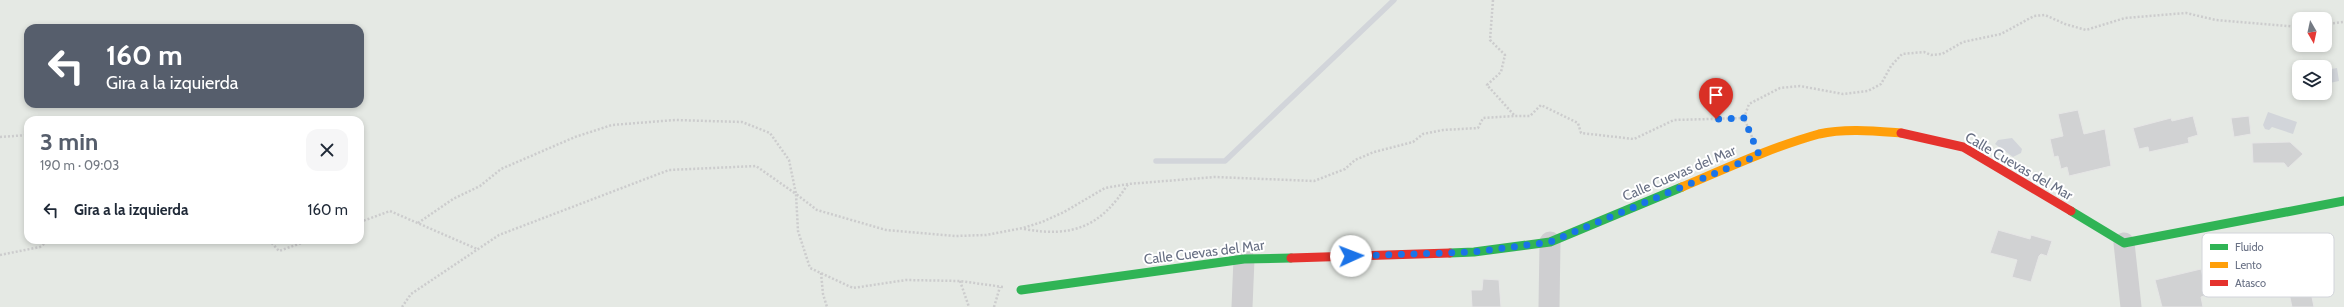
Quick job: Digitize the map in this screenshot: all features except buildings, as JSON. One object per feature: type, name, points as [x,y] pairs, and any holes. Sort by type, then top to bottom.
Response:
[{"type":"street","name":"Calle Cuevas del Mar","points":[[1021,290],[1244,259],[1474,252],[1550,242],[1759,155],[1820,134],[1863,130],[1905,133],[1963,147],[2124,243]]},
{"type":"street","points":[[2130,307],[2124,243],[2344,201]]},
{"type":"street","points":[[1549,307],[1550,242]]},
{"type":"street","points":[[1242,307],[1244,259]]},
{"type":"path","points":[[1493,0],[1490,40],[1505,55],[1501,72],[1487,85],[1515,116]]},
{"type":"path","points":[[1759,155],[1744,118],[1749,104],[1780,88],[1800,86],[1843,94],[1868,91],[1881,84],[1890,66],[1902,54],[1924,52],[1931,55],[1942,54],[1963,42],[2001,34],[2034,16],[2045,15],[2065,24],[2086,30],[2125,18],[2186,13],[2216,20],[2292,26]]},
{"type":"path","points":[[2332,23],[2344,22]]},
{"type":"path","points":[[402,307],[411,294],[498,235],[669,170],[756,166],[817,210],[886,230],[979,235],[1022,228],[1064,212],[1105,188],[1128,184],[1215,177],[1270,178],[1314,181],[1345,169],[1355,160],[1413,142],[1424,134],[1443,130],[1478,128],[1483,118],[1530,116],[1541,105],[1578,123],[1581,133],[1634,139],[1674,120],[1744,118]]},
{"type":"path","points":[[418,224],[453,199],[480,186],[501,169],[575,137],[612,125],[675,120],[742,122],[770,133],[789,160],[796,194],[798,231],[810,268],[853,288],[906,280],[960,281],[1021,290]]},
{"type":"path","points":[[0,137],[24,135]]},
{"type":"path","points":[[1022,228],[1039,232],[1065,231],[1099,220],[1117,201],[1128,184]]},
{"type":"path","points":[[364,221],[390,211],[477,249]]},
{"type":"path","points":[[0,255],[40,247],[44,244]]},
{"type":"path","points":[[273,244],[279,251],[299,244]]},
{"type":"path","points":[[821,273],[823,294],[827,307]]},
{"type":"path","points":[[960,281],[969,307]]},
{"type":"path","points":[[994,307],[1000,287]]},
{"type":"shaded area","points":[[0,0],[2344,0],[2344,307],[0,307]]},
{"type":"shaded area","points":[[2337,68],[2339,81],[2332,82],[2332,69]]},
{"type":"shaded area","points":[[2268,112],[2297,122],[2293,134],[2272,127],[2269,130],[2265,129],[2263,125]]},
{"type":"shaded area","points":[[2012,138],[2022,149],[2021,153],[2013,157],[1995,144],[1998,140]]},
{"type":"waterway","points":[[1156,161],[1225,161],[1394,0]]},
{"type":"traffic: fast","points":[[1450,253],[1474,252],[1550,242],[1682,187]]},
{"type":"traffic: fast","points":[[2071,211],[2124,243],[2344,201]]},
{"type":"traffic: fast","points":[[1021,290],[1244,259],[1291,258]]},
{"type":"traffic: slow","points":[[1682,187],[1767,151],[1819,134],[1839,131],[1901,133]]},
{"type":"traffic: jam","points":[[1901,133],[1963,147],[2071,211]]},
{"type":"traffic: jam","points":[[1291,258],[1450,253]]},
{"type":"route","points":[[1351,256],[1474,252],[1550,242],[1759,155],[1744,118],[1716,119]]}]
